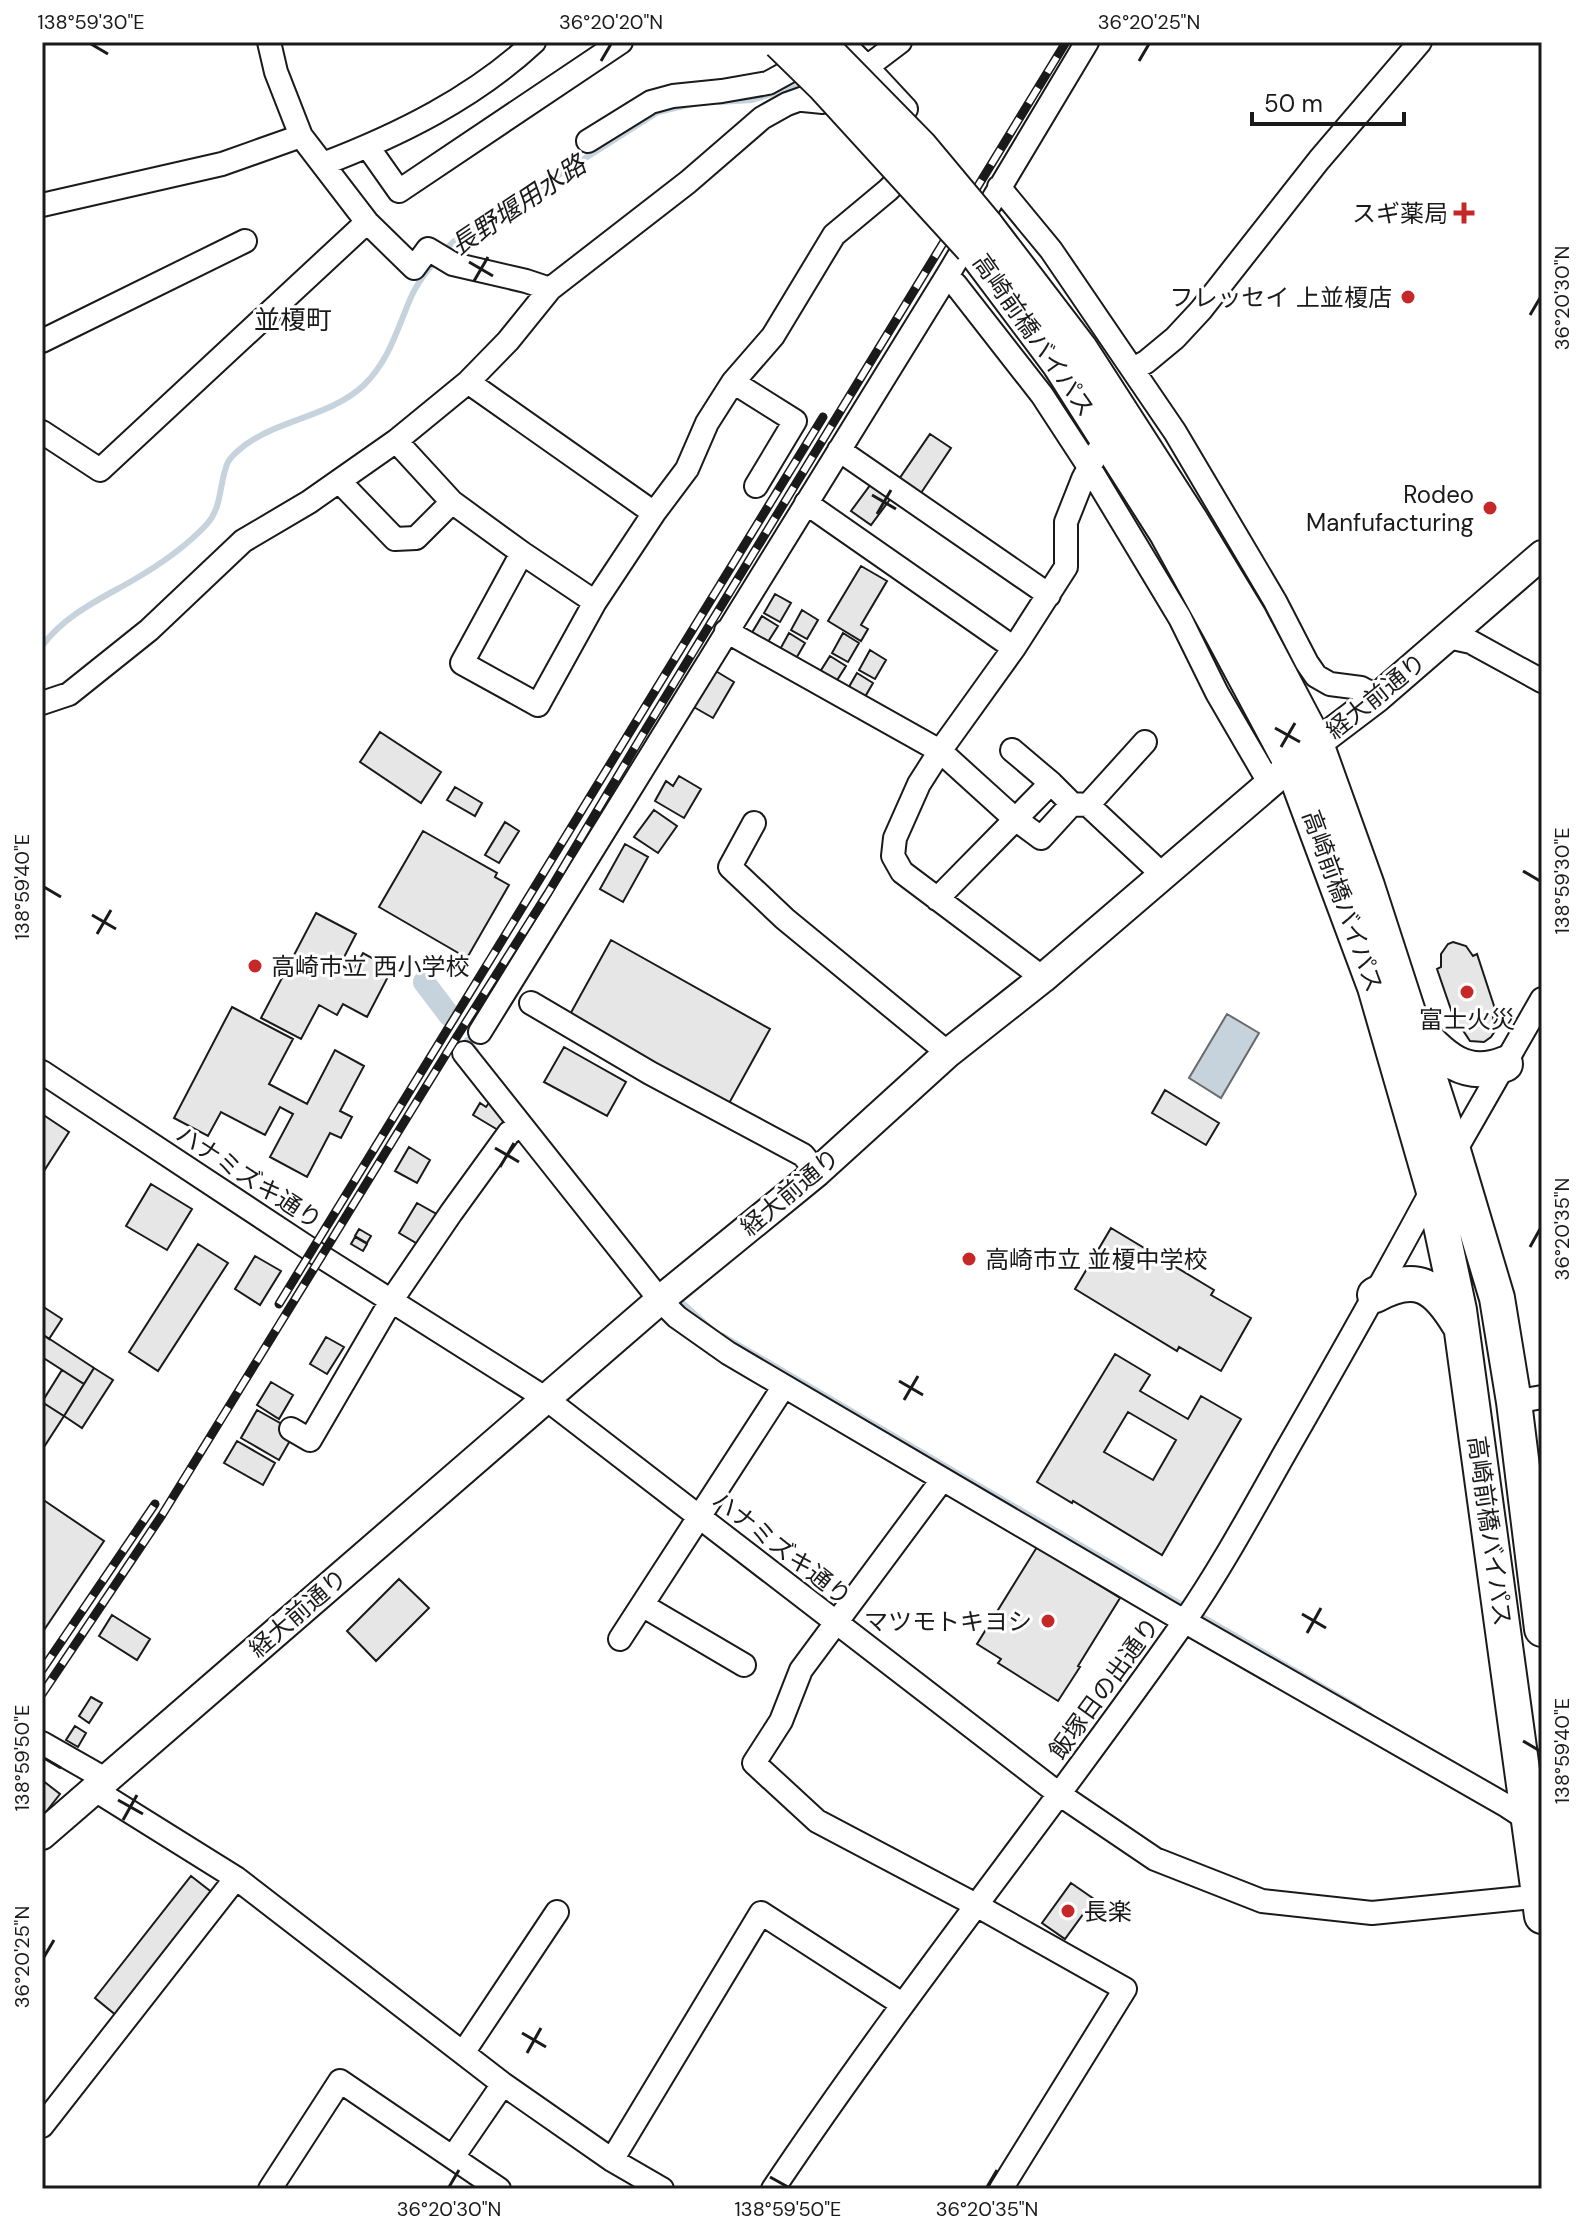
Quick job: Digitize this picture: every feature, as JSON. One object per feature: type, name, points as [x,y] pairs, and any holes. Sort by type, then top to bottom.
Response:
[{"type":"highway","name":"高崎前橋バイパス","points":[[780,42],[979,236]]},
{"type":"highway","name":"高崎前橋バイパス","points":[[817,42],[920,147],[979,236],[1167,533],[1293,764],[1367,886],[1454,1154],[1528,1400],[1542,1629]]},
{"type":"highway","name":"高崎前橋バイパス","points":[[1293,764],[1375,987],[1433,1188],[1461,1328],[1541,1903]]},
{"type":"highway","points":[[1411,1023],[1439,1053],[1457,1065],[1481,1070],[1505,1064]]},
{"type":"highway","points":[[1375,1295],[1391,1286],[1426,1286],[1444,1301],[1461,1328]]},
{"type":"main road","name":"経大前通り","points":[[42,1835],[545,1398],[817,1172],[948,1053],[1043,978],[1542,555]]},
{"type":"street","points":[[269,42],[276,72],[301,136],[367,222],[414,268],[439,256],[550,289]]},
{"type":"street","points":[[323,164],[368,147],[450,105],[509,65],[534,42]]},
{"type":"street","points":[[368,147],[399,191],[621,42]]},
{"type":"street","points":[[588,141],[651,102],[768,83],[811,60],[836,42]]},
{"type":"street","points":[[522,553],[462,663],[538,705],[595,602],[687,469],[707,423],[733,382],[773,336],[834,235],[888,190],[931,148],[933,142],[927,133],[843,42]]},
{"type":"street","points":[[42,703],[69,694],[138,639],[243,541],[309,502],[396,441],[468,382],[508,341],[550,289],[688,182],[762,118],[787,104],[803,100],[823,102],[863,63],[900,42]]},
{"type":"street","points":[[480,1032],[947,276],[1087,42]]},
{"type":"street","points":[[1133,369],[1175,338],[1201,310],[1319,160],[1420,42]]},
{"type":"street","points":[[42,205],[222,164],[301,136]]},
{"type":"street","points":[[999,187],[1051,250],[1133,369],[1151,415],[1175,432],[1316,676],[1330,684],[1361,688],[1378,697]]},
{"type":"street","points":[[42,432],[100,470],[367,222]]},
{"type":"street","points":[[42,341],[245,241]]},
{"type":"street","points":[[947,276],[1094,459],[1217,693],[1293,764]]},
{"type":"street","points":[[468,382],[654,513]]},
{"type":"street","points":[[733,382],[795,421],[756,486]]},
{"type":"street","points":[[396,441],[452,502],[595,602]]},
{"type":"street","points":[[839,450],[1049,595]]},
{"type":"street","points":[[1043,978],[902,872],[893,856],[895,838],[919,784],[1066,567],[1066,522],[1094,459]]},
{"type":"street","points":[[339,481],[395,539],[416,538],[452,502]]},
{"type":"street","points":[[806,503],[1014,648]]},
{"type":"street","points":[[726,631],[940,751],[1015,819],[1041,838],[1145,742]]},
{"type":"street","points":[[1448,637],[1471,642],[1542,681]]},
{"type":"street","points":[[1012,750],[1164,876]]},
{"type":"street","points":[[937,899],[1051,783]]},
{"type":"street","points":[[754,823],[730,867],[785,919],[948,1053]]},
{"type":"street","name":"飯塚日の出通り","points":[[773,2189],[834,2098],[1059,1794],[1215,1575],[1542,999]]},
{"type":"street","points":[[531,1003],[650,1073],[803,1155],[817,1172]]},
{"type":"street","points":[[464,1053],[660,1300],[677,1317],[728,1353],[942,1480],[1530,1821]]},
{"type":"street","name":"ハナミズキ通り","points":[[42,1072],[545,1398],[1059,1794],[1155,1859],[1262,1901],[1372,1913],[1541,1903]]},
{"type":"street","points":[[301,1435],[451,1213],[509,1133],[520,1125]]},
{"type":"street","points":[[620,1639],[784,1386]]},
{"type":"street","points":[[942,1480],[801,1670],[781,1721],[754,1763],[817,1821],[1125,1989],[1001,2189]]},
{"type":"street","points":[[642,1605],[744,1665]]},
{"type":"street","points":[[42,1743],[236,1878],[503,2084],[612,2160],[636,2183],[662,2189]]},
{"type":"street","points":[[42,2126],[236,1878]]},
{"type":"street","points":[[463,2053],[557,1912]]},
{"type":"street","points":[[612,2160],[761,1913],[902,2004]]},
{"type":"street","points":[[270,2189],[340,2081],[499,2189]]},
{"type":"street","points":[[453,2157],[503,2084]]},
{"type":"shaded area","points":[[1227,1014],[1259,1033],[1221,1098],[1189,1078]]},
{"type":"building","points":[[930,434],[951,448],[917,499],[895,485]]},
{"type":"building","points":[[871,484],[891,498],[871,525],[851,511]]},
{"type":"building","points":[[861,566],[887,581],[861,625],[868,629],[861,641],[828,621]]},
{"type":"building","points":[[775,594],[791,603],[780,622],[764,613]]},
{"type":"building","points":[[802,610],[818,620],[807,639],[791,630]]},
{"type":"building","points":[[762,616],[778,626],[766,645],[750,636]]},
{"type":"building","points":[[789,633],[805,643],[794,662],[778,653]]},
{"type":"building","points":[[843,633],[859,643],[848,662],[832,653]]},
{"type":"building","points":[[870,650],[886,660],[875,679],[859,670]]},
{"type":"building","points":[[830,656],[846,666],[834,685],[818,675]]},
{"type":"building","points":[[714,670],[734,682],[713,718],[692,706]]},
{"type":"building","points":[[857,673],[873,683],[862,702],[846,692]]},
{"type":"building","points":[[380,732],[441,772],[421,803],[360,762]]},
{"type":"building","points":[[679,776],[701,789],[684,818],[655,801],[666,781],[673,786]]},
{"type":"building","points":[[455,787],[482,803],[475,816],[447,800]]},
{"type":"building","points":[[654,810],[677,826],[658,853],[634,837]]},
{"type":"building","points":[[505,822],[519,831],[499,863],[485,855]]},
{"type":"building","points":[[423,831],[497,873],[495,877],[509,885],[467,958],[379,907]]},
{"type":"building","points":[[625,844],[648,857],[623,902],[600,889]]},
{"type":"building","points":[[316,913],[356,934],[340,965],[353,971],[363,953],[392,969],[367,1017],[343,1004],[337,1015],[319,1005],[301,1039],[261,1018]]},
{"type":"building","points":[[611,940],[770,1029],[727,1107],[568,1018]]},
{"type":"building","name":"富士火災","points":[[1453,942],[1466,946],[1473,956],[1477,954],[1497,1015],[1493,1017],[1495,1031],[1484,1042],[1470,1041],[1462,1029],[1458,1030],[1437,969],[1441,967],[1441,954]]},
{"type":"building","points":[[232,1007],[293,1039],[269,1084],[307,1104],[335,1050],[364,1066],[340,1111],[352,1117],[341,1138],[330,1133],[307,1177],[270,1157],[293,1114],[280,1107],[265,1135],[221,1112],[208,1136],[174,1118]]},
{"type":"building","points":[[564,1047],[626,1082],[607,1116],[544,1082]]},
{"type":"building","points":[[1165,1090],[1219,1123],[1206,1145],[1152,1113]]},
{"type":"building","points":[[491,1100],[506,1117],[498,1130],[473,1115],[480,1103],[486,1107]]},
{"type":"building","points":[[42,1114],[69,1132],[42,1174]]},
{"type":"building","points":[[409,1147],[430,1160],[417,1183],[395,1171]]},
{"type":"building","points":[[151,1184],[192,1209],[167,1250],[126,1226]]},
{"type":"building","points":[[417,1203],[440,1216],[423,1247],[399,1233]]},
{"type":"building","points":[[1111,1228],[1214,1290],[1211,1295],[1251,1318],[1221,1371],[1179,1347],[1177,1351],[1075,1289]]},
{"type":"building","points":[[359,1229],[371,1236],[367,1243],[355,1236]]},
{"type":"building","points":[[355,1237],[367,1244],[363,1251],[351,1244]]},
{"type":"building","points":[[198,1244],[228,1263],[158,1371],[129,1352]]},
{"type":"building","points":[[255,1256],[281,1271],[260,1305],[235,1289]]},
{"type":"building","points":[[42,1306],[62,1319],[49,1339],[42,1334]]},
{"type":"building","points":[[42,1334],[94,1368],[84,1384],[42,1357]]},
{"type":"building","points":[[326,1337],[344,1347],[327,1374],[310,1364]]},
{"type":"building","points":[[1115,1354],[1150,1375],[1140,1391],[1188,1419],[1201,1396],[1241,1419],[1162,1555],[1037,1482]],"holes":[[[1128,1412],[1176,1440],[1153,1480],[1104,1452]]]},
{"type":"building","points":[[94,1368],[113,1380],[82,1428],[64,1416]]},
{"type":"building","points":[[62,1370],[84,1384],[64,1416],[42,1402]]},
{"type":"building","points":[[271,1382],[293,1395],[279,1419],[257,1405]]},
{"type":"building","points":[[45,1404],[64,1416],[42,1450],[42,1409]]},
{"type":"building","points":[[257,1410],[287,1427],[291,1439],[279,1460],[241,1438]]},
{"type":"building","points":[[237,1441],[275,1463],[263,1485],[224,1463]]},
{"type":"building","points":[[42,1499],[104,1541],[42,1633]]},
{"type":"building","name":"マツモトキヨシ","points":[[1037,1547],[1120,1598],[1058,1701],[998,1663],[1001,1659],[977,1644]]},
{"type":"building","points":[[399,1579],[429,1608],[376,1661],[347,1631]]},
{"type":"building","points":[[112,1615],[150,1639],[137,1660],[99,1636]]},
{"type":"building","points":[[91,1697],[102,1703],[89,1723],[79,1716]]},
{"type":"building","points":[[75,1726],[86,1733],[78,1747],[66,1740]]},
{"type":"building","points":[[42,1780],[60,1794],[42,1817]]},
{"type":"building","points":[[191,1876],[214,1894],[117,2016],[95,1998]]},
{"type":"building","name":"長楽","points":[[1071,1883],[1094,1899],[1065,1939],[1042,1923]]},
{"type":"waterway","name":"長野堰用水路","points":[[719,102],[752,100],[805,84]]},
{"type":"waterway","name":"長野堰用水路","points":[[42,646],[71,617],[161,563],[199,533],[216,509],[225,469],[233,455],[259,436],[337,404],[364,385],[387,354],[421,280],[453,242],[658,112],[692,104]]},
{"type":"waterway","points":[[424,982],[449,1015]]},
{"type":"waterway","points":[[467,1040],[476,1051]]},
{"type":"waterway","points":[[677,1298],[710,1328]]},
{"type":"waterway","points":[[723,1336],[1186,1607]]},
{"type":"waterway","points":[[1196,1613],[1359,1708]]},
{"type":"railway","points":[[42,1694],[162,1515],[548,893],[1066,42]]},
{"type":"railway","points":[[279,1304],[823,417]]},
{"type":"railway","points":[[42,1670],[155,1504]]},
{"type":"place","name":"スギ薬局","points":[[1464,213]]},
{"type":"place","name":"フレッセイ 上並榎店","points":[[1408,297]]},
{"type":"place","name":"Rodeo Manfufacturing","points":[[1490,508]]},
{"type":"place","name":"高崎市立 西小学校","points":[[255,966]]},
{"type":"place","name":"富士火災","points":[[1467,992]]},
{"type":"place","name":"高崎市立 並榎中学校","points":[[969,1259]]},
{"type":"place","name":"マツモトキヨシ","points":[[1048,1621]]},
{"type":"place","name":"長楽","points":[[1068,1911]]},
{"type":"district","name":"並榎町","points":[[293,320]]}]
